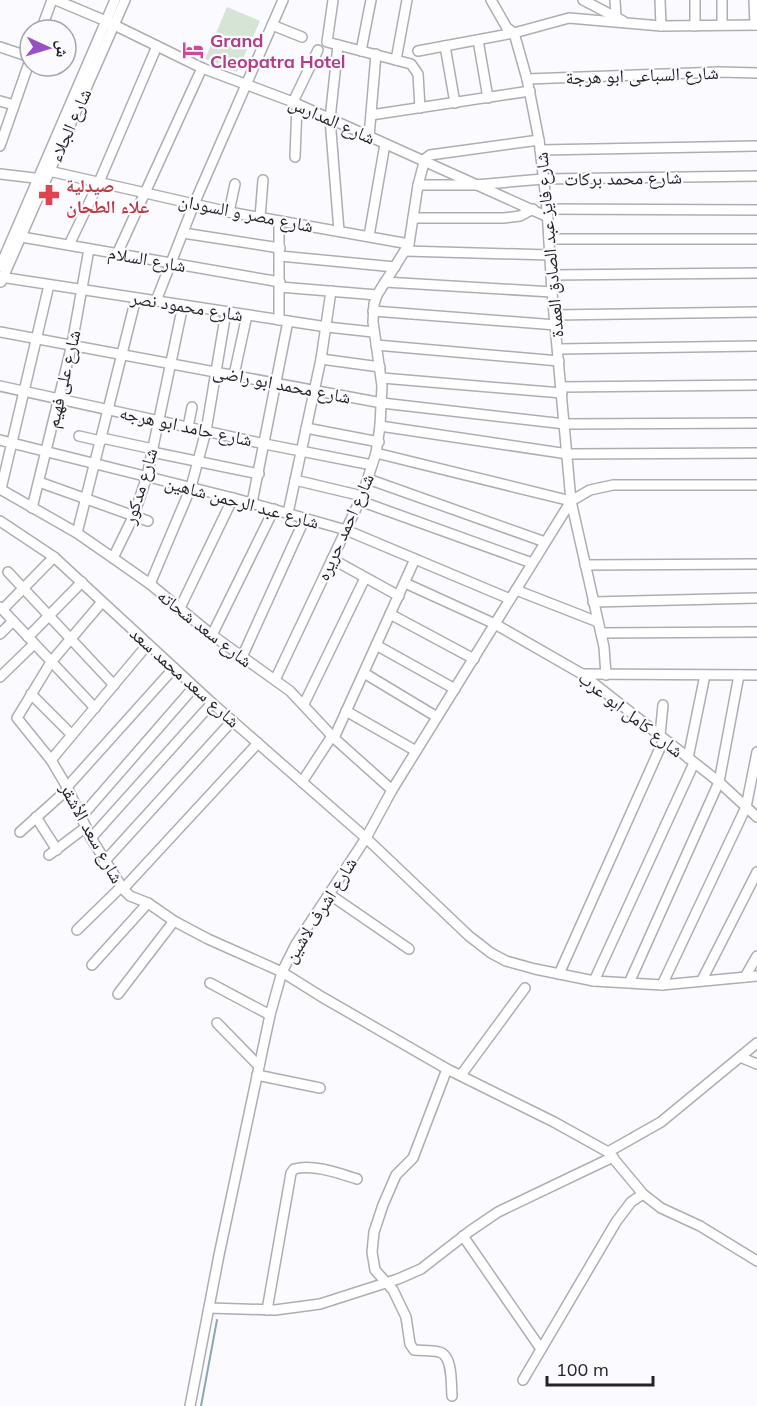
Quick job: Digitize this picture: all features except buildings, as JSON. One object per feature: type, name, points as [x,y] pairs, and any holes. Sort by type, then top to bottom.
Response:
[{"type":"street","name":"شارع المدارس","points":[[54,0],[110,23],[202,68],[295,103],[475,185],[548,213]]},
{"type":"street","points":[[46,18],[54,0]]},
{"type":"street","name":"شارع الجلاء","points":[[110,23],[115,0]]},
{"type":"street","name":"شارع الجلاء","points":[[1,280],[17,236],[110,23],[125,0]]},
{"type":"street","points":[[156,301],[194,204],[283,0]]},
{"type":"street","points":[[333,0],[326,41],[411,64],[417,70],[420,108]]},
{"type":"street","points":[[361,51],[371,0]]},
{"type":"street","points":[[396,60],[407,0]]},
{"type":"street","name":"شارع فايز عبد الصادق العمدة","points":[[490,0],[504,24],[514,33],[530,91],[548,213],[552,292],[571,501],[601,633],[606,675]]},
{"type":"street","points":[[583,0],[631,25]]},
{"type":"street","points":[[615,0],[616,17]]},
{"type":"street","points":[[660,0],[661,26]]},
{"type":"street","points":[[695,0],[696,26]]},
{"type":"street","points":[[722,0],[722,25]]},
{"type":"street","points":[[418,51],[514,33],[569,18],[631,25],[756,25],[754,0]]},
{"type":"street","points":[[272,25],[302,36]]},
{"type":"street","points":[[478,40],[488,98]]},
{"type":"street","points":[[338,45],[330,119],[339,231]]},
{"type":"street","points":[[69,245],[99,182],[157,46]]},
{"type":"street","points":[[445,46],[455,103]]},
{"type":"street","points":[[0,47],[18,54]]},
{"type":"street","points":[[295,157],[295,103],[318,50]]},
{"type":"street","points":[[369,136],[376,54]]},
{"type":"street","points":[[117,254],[202,68]]},
{"type":"street","name":"شارع السباعى ابو هرجة","points":[[527,79],[720,72],[757,73]]},
{"type":"street","points":[[0,146],[23,78]]},
{"type":"street","points":[[371,115],[530,91]]},
{"type":"street","points":[[0,101],[14,105]]},
{"type":"street","points":[[369,236],[385,144]]},
{"type":"street","points":[[423,162],[430,155],[539,145],[757,146]]},
{"type":"street","name":"شارع احمد حريره","points":[[275,680],[361,498],[376,453],[379,442],[382,378],[374,332],[373,311],[377,295],[407,247],[423,162]]},
{"type":"street","name":"شارع مصر و السودان","points":[[0,174],[99,182],[229,212],[369,236],[407,247],[550,255]]},
{"type":"street","name":"شارع محمد بركات","points":[[418,185],[475,185],[543,179],[757,176]]},
{"type":"street","points":[[260,217],[263,180]]},
{"type":"street","points":[[229,212],[235,184]]},
{"type":"street","points":[[413,218],[504,218],[520,216],[533,209]]},
{"type":"street","points":[[548,213],[757,210]]},
{"type":"street","points":[[252,503],[277,383],[284,321],[280,284],[279,221]]},
{"type":"street","points":[[183,233],[226,236],[280,252],[395,267]]},
{"type":"street","name":"شارع الجلاء","points":[[0,267],[17,236]]},
{"type":"street","name":"شارع السلام","points":[[17,236],[280,284],[377,295]]},
{"type":"street","points":[[549,239],[757,239]]},
{"type":"street","name":"شارع على فهيم","points":[[32,508],[72,344],[89,249]]},
{"type":"street","points":[[551,275],[757,273]]},
{"type":"street","name":"شارع محمود نصر","points":[[1,280],[374,332]]},
{"type":"street","points":[[385,282],[552,292]]},
{"type":"street","points":[[0,489],[49,285]]},
{"type":"street","points":[[288,513],[315,390],[331,291]]},
{"type":"street","points":[[77,532],[136,298]]},
{"type":"street","name":"شارع مدكور","points":[[112,558],[134,515],[147,476],[183,305]]},
{"type":"street","points":[[373,311],[555,320],[757,312]]},
{"type":"street","points":[[150,584],[191,488],[199,462],[226,312]]},
{"type":"street","points":[[234,375],[247,315]]},
{"type":"street","name":"شارع محمد ابو راضى","points":[[0,332],[381,403],[565,423],[757,423]]},
{"type":"street","points":[[376,345],[560,361]]},
{"type":"street","points":[[558,349],[757,346]]},
{"type":"street","points":[[321,359],[380,368]]},
{"type":"street","points":[[382,378],[562,390],[757,385]]},
{"type":"street","name":"شارع حامد ابو هرجه","points":[[0,386],[372,465]]},
{"type":"street","points":[[188,427],[192,407]]},
{"type":"street","points":[[380,426],[568,454],[757,453]]},
{"type":"street","points":[[306,428],[379,442]]},
{"type":"street","points":[[79,436],[102,439],[258,474]]},
{"type":"street","name":"شارع عبد الرحمن شاهين","points":[[0,440],[233,498],[346,530],[510,599]]},
{"type":"street","points":[[376,453],[571,501],[590,490],[613,485],[757,484]]},
{"type":"street","points":[[368,479],[545,542]]},
{"type":"street","points":[[295,480],[361,498],[532,562]]},
{"type":"street","points":[[39,482],[148,521]]},
{"type":"street","name":"شارع سعد شحاته","points":[[0,489],[77,532],[150,584],[179,610],[304,704],[333,737],[392,790]]},
{"type":"street","points":[[179,610],[233,498]]},
{"type":"street","name":"شارع اشرف لاشين","points":[[190,1406],[258,1071],[282,972],[296,944],[366,838],[392,790],[571,501]]},
{"type":"street","points":[[212,635],[274,509]]},
{"type":"street","points":[[242,657],[305,518]]},
{"type":"street","name":"شارع سعد محمد سعد","points":[[0,521],[54,557],[194,687],[366,838],[469,936],[491,953],[506,961],[594,981],[662,984],[757,976]]},
{"type":"street","points":[[54,557],[1,608],[95,708]]},
{"type":"street","points":[[332,559],[399,596]]},
{"type":"street","points":[[303,782],[333,737],[415,559]]},
{"type":"street","points":[[585,566],[757,564]]},
{"type":"street","points":[[8,572],[114,685]]},
{"type":"street","points":[[304,704],[365,578]]},
{"type":"street","points":[[0,677],[49,616],[82,582]]},
{"type":"street","name":"شارع كامل ابو عرب","points":[[405,583],[495,624],[582,674],[719,782],[757,817]]},
{"type":"street","points":[[516,590],[598,622]]},
{"type":"street","points":[[593,602],[757,598]]},
{"type":"street","points":[[72,735],[31,694],[51,662],[102,602]]},
{"type":"street","points":[[390,614],[474,659]]},
{"type":"street","points":[[0,634],[13,621]]},
{"type":"street","points":[[601,633],[757,632]]},
{"type":"street","points":[[51,760],[148,644]]},
{"type":"street","points":[[376,645],[455,689]]},
{"type":"street","points":[[20,832],[67,788],[174,668]]},
{"type":"street","points":[[364,673],[437,717]]},
{"type":"street","points":[[582,674],[757,675]]},
{"type":"street","points":[[594,981],[691,760],[705,675]]},
{"type":"street","points":[[629,983],[719,782],[739,675]]},
{"type":"street","points":[[81,817],[194,687]]},
{"type":"street","name":"شارع سعد الأشقر","points":[[31,694],[17,715],[17,720],[51,760],[104,862],[122,888],[138,901],[148,903],[174,921],[208,939],[282,972],[447,1069],[554,1122],[610,1155]]},
{"type":"street","points":[[91,838],[212,703]]},
{"type":"street","points":[[559,974],[662,737],[663,705]]},
{"type":"street","points":[[346,711],[416,752]]},
{"type":"street","points":[[104,862],[232,721]]},
{"type":"street","points":[[76,930],[122,888],[258,743]]},
{"type":"street","points":[[662,984],[746,807],[757,752]]},
{"type":"street","points":[[36,817],[53,852],[86,827]]},
{"type":"street","points":[[702,980],[757,872]]},
{"type":"street","points":[[329,894],[410,949]]},
{"type":"street","points":[[92,965],[148,903]]},
{"type":"street","points":[[118,994],[174,921]]},
{"type":"street","points":[[745,977],[757,956]]},
{"type":"street","points":[[210,983],[270,1015]]},
{"type":"street","points":[[461,1075],[525,988]]},
{"type":"street","points":[[218,1023],[258,1071],[320,1088]]},
{"type":"street","points":[[209,1308],[267,1310],[321,1304],[421,1269],[498,1212],[610,1155],[661,1122],[757,1043]]},
{"type":"street","points":[[740,1057],[757,1064]]},
{"type":"street","points":[[447,1069],[413,1158],[396,1174],[383,1205],[374,1232],[372,1252],[375,1270],[393,1290],[406,1317],[410,1344],[414,1350],[437,1351],[443,1353],[448,1359],[452,1396]]},
{"type":"street","points":[[610,1155],[643,1194],[661,1208],[700,1226],[757,1261]]},
{"type":"street","points":[[267,1310],[291,1173],[294,1169],[307,1168],[357,1179]]},
{"type":"street","points":[[523,1380],[621,1215],[631,1202],[643,1194]]},
{"type":"street","points":[[463,1236],[541,1349]]},
{"type":"green space","points":[[227,7],[260,21],[237,72],[205,59]]},
{"type":"waterway","points":[[201,1406],[217,1320]]},
{"type":"place","name":"Grand Cleopatra Hotel","points":[[193,50]]},
{"type":"place","name":"صيدلية علاء الطحان","points":[[49,195]]}]
